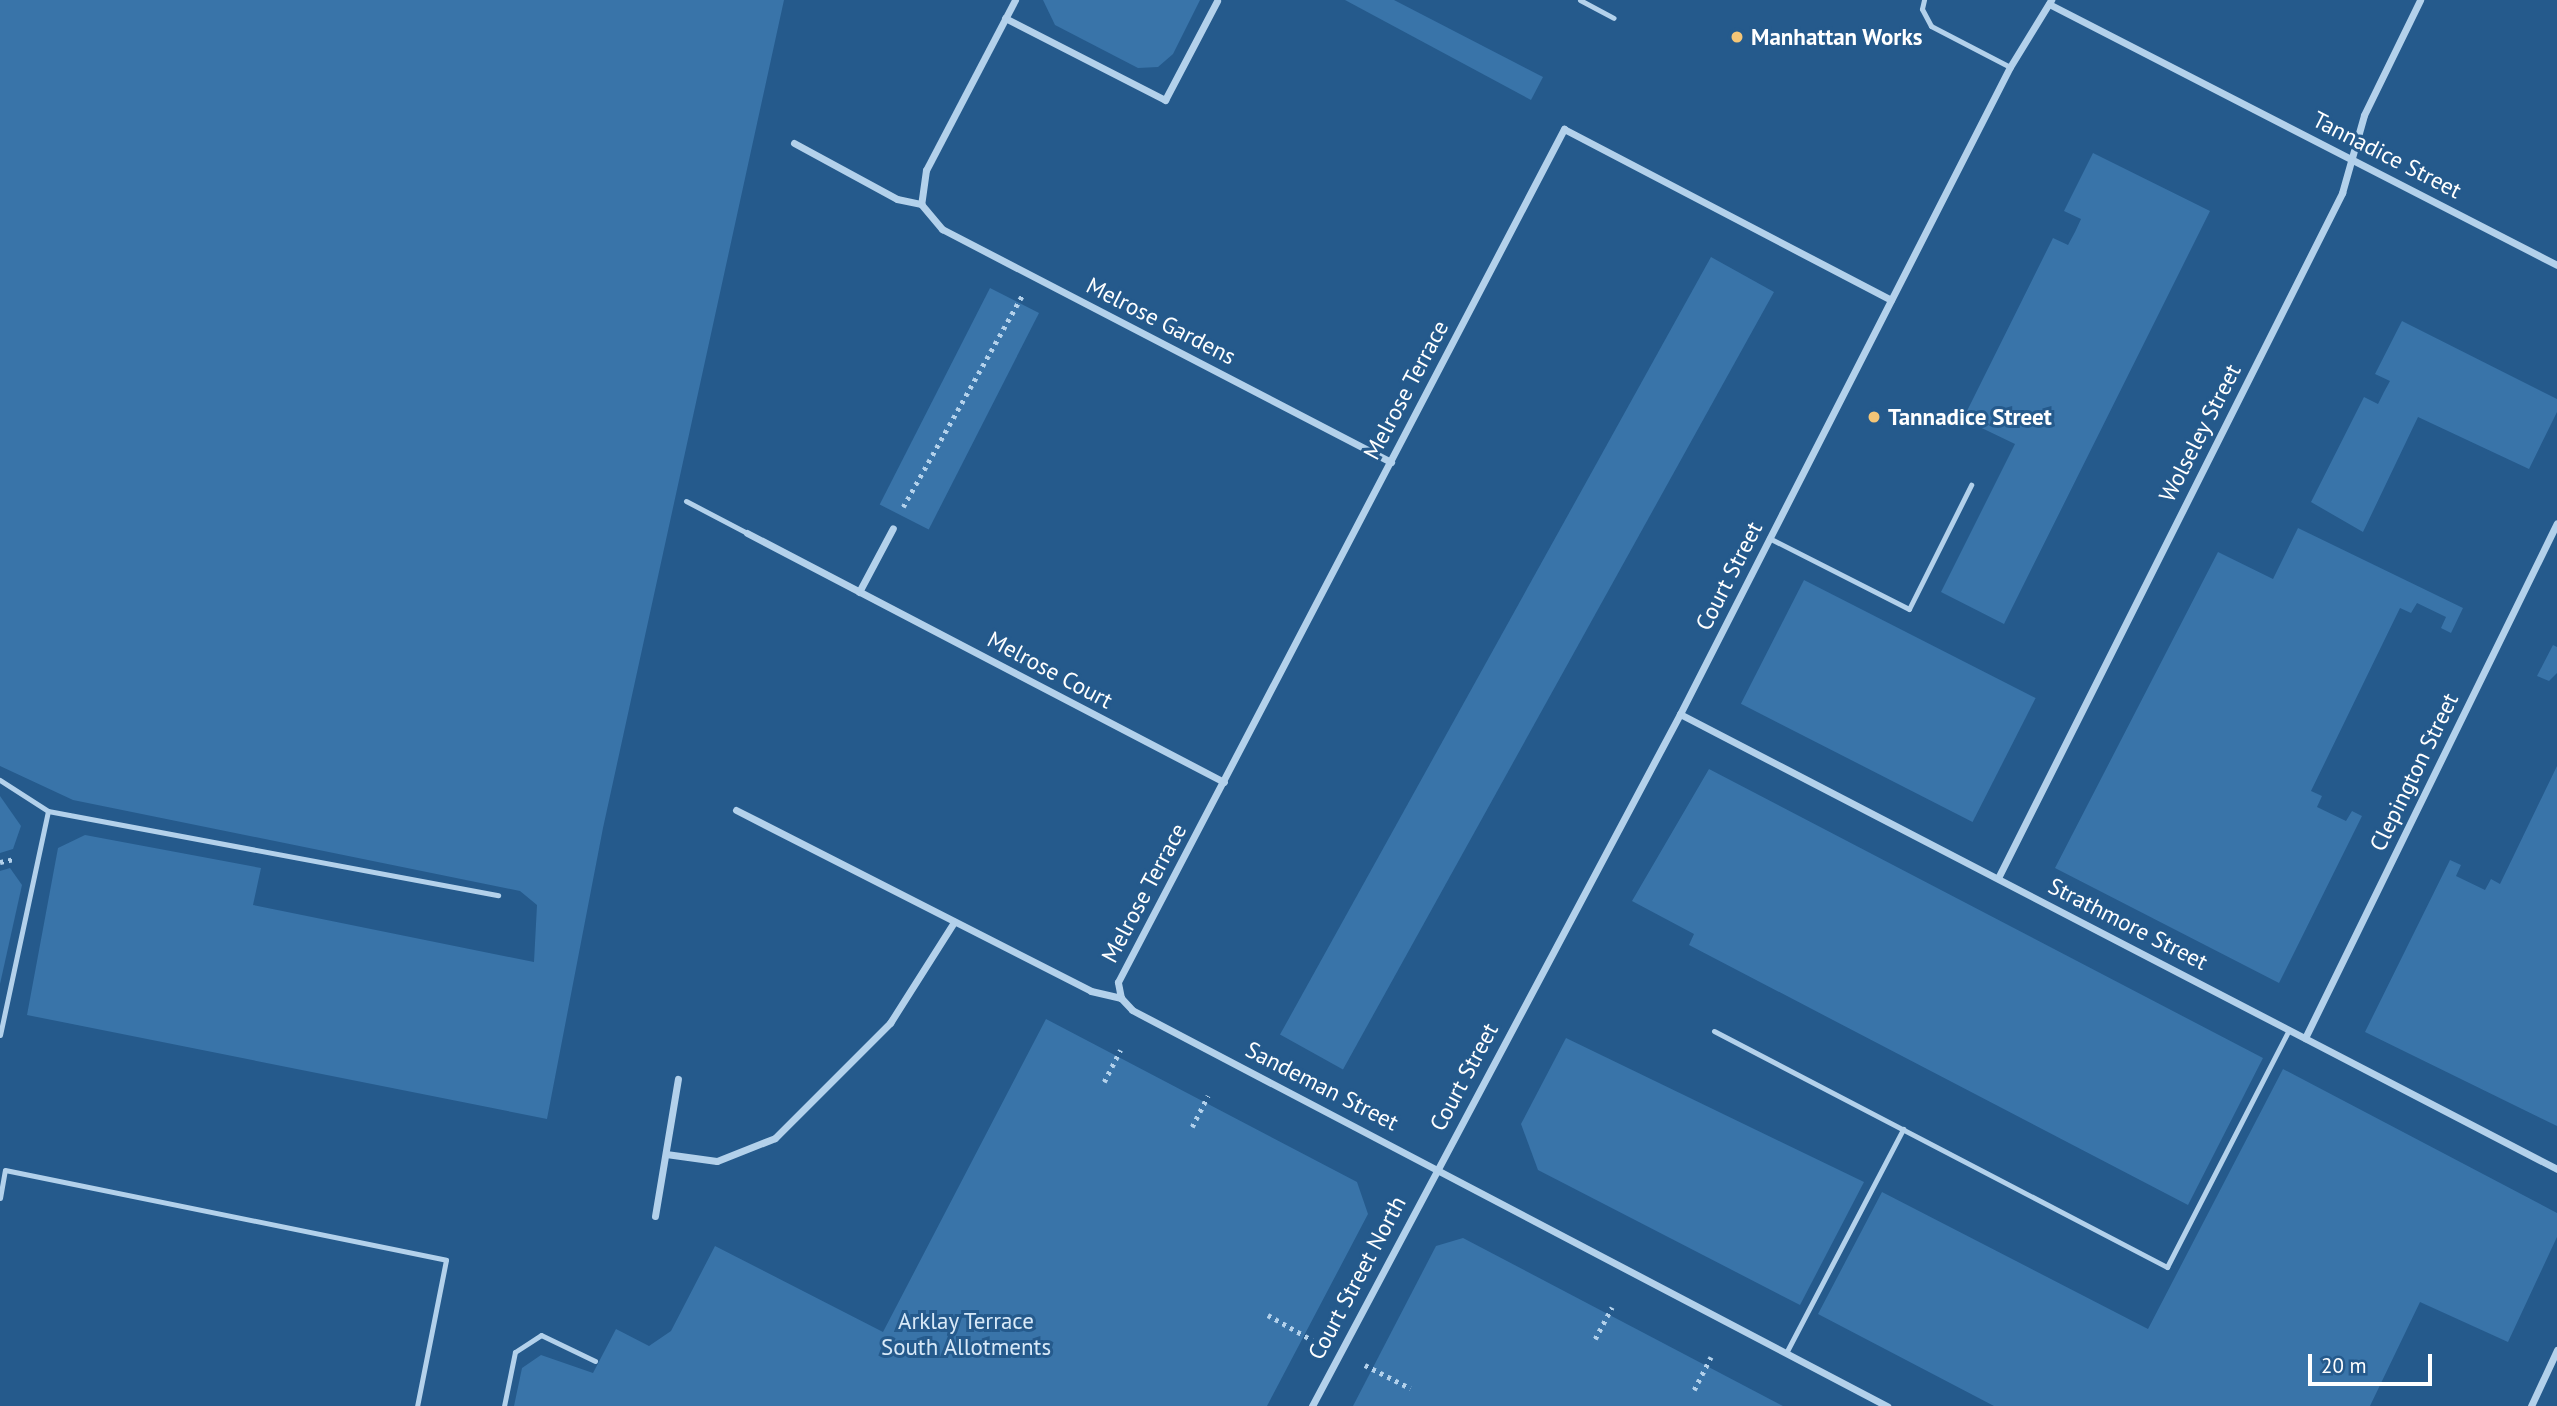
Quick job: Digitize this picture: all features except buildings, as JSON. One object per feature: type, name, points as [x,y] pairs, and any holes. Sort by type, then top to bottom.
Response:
[{"type":"street","points":[[794,143],[897,199],[921,204],[926,170],[1015,0]]},
{"type":"street","name":"Wolseley Street","points":[[1998,878],[2342,193],[2364,116],[2420,0]]},
{"type":"street","points":[[1005,18],[1165,100],[1216,1]]},
{"type":"street","name":"Court Street","points":[[1437,1168],[1680,714],[2010,67],[2050,2]]},
{"type":"street","name":"Tannadice Street","points":[[2050,2],[2557,265]]},
{"type":"street","name":"Melrose Terrace","points":[[1121,998],[1118,982],[1564,129],[1891,300]]},
{"type":"street","name":"Melrose Gardens","points":[[921,204],[942,229],[1391,462]]},
{"type":"street","name":"Clepington Street","points":[[2305,1038],[2557,523]]},
{"type":"street","points":[[859,592],[892,528]]},
{"type":"street","name":"Melrose Court","points":[[747,533],[1224,782]]},
{"type":"street","name":"Strathmore Street","points":[[1680,714],[2557,1169]]},
{"type":"street","name":"Sandeman Street","points":[[736,810],[1091,990],[1121,998],[1132,1010],[1887,1406]]},
{"type":"street","points":[[667,1154],[718,1161],[775,1138],[890,1023],[954,922]]},
{"type":"street","points":[[655,1216],[678,1079]]},
{"type":"street","name":"Court Street North","points":[[1312,1406],[1437,1168]]},
{"type":"street","points":[[2531,1406],[2557,1350]]},
{"type":"lane","points":[[1580,0],[1614,18]]},
{"type":"lane","points":[[1924,0],[1922,9],[1931,26],[2010,67]]},
{"type":"lane","points":[[1769,538],[1909,609],[1971,485]]},
{"type":"lane","points":[[686,501],[747,533]]},
{"type":"lane","points":[[0,780],[48,811],[498,895]]},
{"type":"lane","points":[[0,1035],[48,811]]},
{"type":"lane","points":[[1714,1031],[2167,1267],[2290,1030]]},
{"type":"lane","points":[[1786,1353],[1903,1129]]},
{"type":"lane","points":[[0,1198],[5,1170],[446,1260],[417,1406]]},
{"type":"lane","points":[[504,1406],[515,1352],[541,1335],[595,1361]]},
{"type":"path","points":[[892,528],[1032,277]]},
{"type":"path","points":[[1104,1082],[1120,1050]]},
{"type":"path","points":[[1192,1127],[1208,1096]]},
{"type":"path","points":[[1595,1339],[1612,1307]]},
{"type":"path","points":[[1268,1315],[1312,1339]]},
{"type":"path","points":[[1693,1390],[1711,1357]]},
{"type":"path","points":[[1365,1365],[1410,1388]]},
{"type":"green space","points":[[0,0],[784,0],[603,828],[547,1119],[27,1015],[58,848],[85,835],[261,868],[253,905],[534,962],[537,905],[520,891],[73,800],[0,766]]},
{"type":"green space","points":[[1043,0],[1200,0],[1173,54],[1158,67],[1138,68],[1055,25]]},
{"type":"green space","points":[[1345,0],[1394,0],[1543,77],[1531,100]]},
{"type":"green space","points":[[2093,153],[2210,211],[2004,624],[1941,592],[2015,444],[1963,419],[2053,238],[2068,245],[2075,232],[2081,219],[2064,211]]},
{"type":"green space","points":[[1711,257],[1774,292],[1343,1069],[1280,1035]]},
{"type":"green space","points":[[990,288],[1039,313],[929,529],[880,505]]},
{"type":"green space","points":[[2402,321],[2557,399],[2557,412],[2529,469],[2418,417],[2363,532],[2311,502],[2364,397],[2378,404],[2390,381],[2375,374]]},
{"type":"green space","points":[[2298,528],[2463,608],[2451,633],[2441,628],[2446,617],[2417,603],[2411,613],[2400,608],[2311,791],[2322,796],[2317,807],[2346,821],[2352,811],[2362,816],[2279,983],[2055,868],[2218,552],[2273,579]]},
{"type":"green space","points":[[1804,580],[2036,698],[1973,822],[1741,704]]},
{"type":"green space","points":[[2553,645],[2557,647],[2557,673],[2549,681],[2537,676]]},
{"type":"green space","points":[[2557,766],[2557,1126],[2365,1032],[2450,860],[2461,865],[2456,876],[2485,890],[2491,879],[2500,884]]},
{"type":"green space","points":[[1709,769],[2263,1058],[2188,1205],[1689,945],[1694,934],[1632,901]]},
{"type":"green space","points":[[0,796],[21,826],[13,849],[0,853]]},
{"type":"green space","points":[[10,868],[22,885],[0,984],[0,871]]},
{"type":"green space","name":"Arklay Terrace South Allotments","points":[[1046,1019],[1357,1182],[1368,1214],[1267,1406],[514,1406],[522,1368],[541,1355],[593,1373],[616,1329],[649,1346],[671,1331],[715,1246],[883,1332]]},
{"type":"green space","points":[[1566,1038],[1864,1182],[1800,1305],[1538,1170],[1521,1124]]},
{"type":"green space","points":[[2283,1069],[2557,1213],[2557,1237],[2508,1342],[2420,1302],[2370,1406],[1994,1406],[1818,1314],[1882,1192],[2148,1329]]},
{"type":"green space","points":[[1463,1238],[1783,1406],[1353,1406],[1436,1246]]},
{"type":"place","name":"Manhattan Works","points":[[1737,37]]},
{"type":"place","name":"Tannadice Street","points":[[1874,417]]}]
